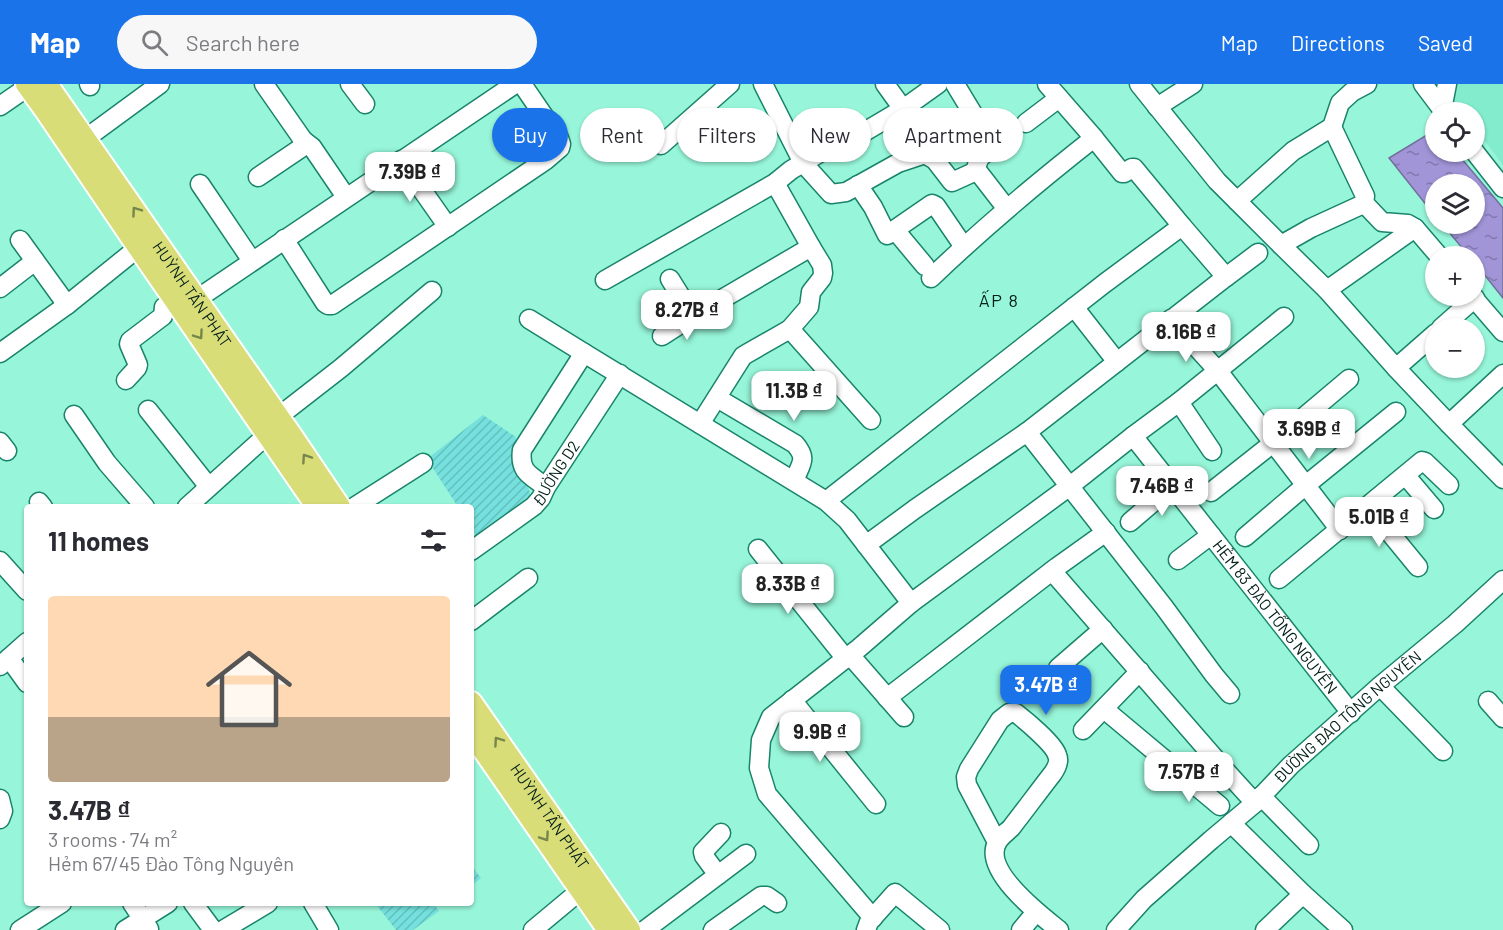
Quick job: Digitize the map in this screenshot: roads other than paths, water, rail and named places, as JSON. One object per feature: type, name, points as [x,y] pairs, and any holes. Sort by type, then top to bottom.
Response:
[{"type":"main road","name":"HUỲNH TẤN PHÁT","points":[[34,85],[78,143],[273,426],[337,504]]},
{"type":"main road","name":"HUỲNH TẤN PHÁT","points":[[78,143],[139,247],[186,299]]},
{"type":"main road","name":"HUỲNH TẤN PHÁT","points":[[273,426],[316,504]]},
{"type":"main road","name":"HUỲNH TẤN PHÁT","points":[[474,707],[581,890],[609,930]]},
{"type":"main road","name":"HUỲNH TẤN PHÁT","points":[[474,734],[518,785],[629,930]]},
{"type":"street","points":[[78,143],[158,84]]},
{"type":"street","points":[[264,84],[303,140],[312,147],[346,197]]},
{"type":"street","points":[[350,84],[365,104]]},
{"type":"street","points":[[126,380],[138,365],[129,344],[130,341],[163,316],[164,307],[186,299],[252,261],[514,84]]},
{"type":"street","points":[[284,239],[325,303],[332,305],[546,160],[560,148],[559,138],[522,84]]},
{"type":"street","points":[[665,141],[730,84]]},
{"type":"street","points":[[763,84],[803,163],[831,194],[846,192],[901,162]]},
{"type":"street","points":[[885,84],[902,108]]},
{"type":"street","points":[[906,108],[938,84]]},
{"type":"street","points":[[937,162],[952,182],[974,172],[980,158],[989,151],[991,146],[955,84]]},
{"type":"street","points":[[1139,84],[1217,181],[1327,290],[1396,368],[1501,474]]},
{"type":"street","points":[[1157,107],[1192,84]]},
{"type":"street","points":[[1237,201],[1293,152],[1332,127],[1340,103],[1352,92],[1367,84]]},
{"type":"street","points":[[1423,84],[1436,102]]},
{"type":"street","points":[[1444,102],[1447,84]]},
{"type":"street","points":[[0,106],[34,85]]},
{"type":"street","points":[[1026,123],[1053,91],[1122,173],[1134,168],[1226,277]]},
{"type":"street","points":[[605,280],[775,183],[803,163],[883,121]]},
{"type":"street","points":[[1332,127],[1365,196],[1364,203]]},
{"type":"street","points":[[895,230],[928,272],[964,247],[1053,170],[1094,138]]},
{"type":"street","points":[[258,177],[301,148],[303,140]]},
{"type":"street","points":[[401,160],[448,227]]},
{"type":"street","points":[[1483,162],[1503,188]]},
{"type":"street","points":[[976,170],[1007,209]]},
{"type":"street","points":[[700,424],[743,357],[790,328],[809,307],[811,292],[822,278],[822,265],[775,183]]},
{"type":"street","points":[[200,184],[252,261]]},
{"type":"street","points":[[858,185],[873,207],[886,235],[934,204],[964,247]]},
{"type":"street","points":[[1364,203],[1382,222],[1408,224],[1415,228],[1430,246]]},
{"type":"street","points":[[1281,245],[1364,203]]},
{"type":"street","points":[[826,501],[1074,307],[1182,226]]},
{"type":"street","points":[[1327,290],[1415,228]]},
{"type":"street","points":[[20,240],[67,305]]},
{"type":"street","points":[[0,353],[67,305],[139,247]]},
{"type":"street","points":[[662,336],[811,247]]},
{"type":"street","points":[[866,545],[1028,432],[1258,253]]},
{"type":"street","points":[[0,288],[35,261]]},
{"type":"street","points":[[670,279],[693,316]]},
{"type":"street","points":[[193,504],[209,496],[273,426],[432,291]]},
{"type":"street","points":[[1452,318],[1464,306]]},
{"type":"street","points":[[1481,306],[1503,332]]},
{"type":"street","points":[[1074,307],[1116,362]]},
{"type":"street","points":[[940,930],[895,893],[869,924],[767,794],[759,768],[761,740],[771,717],[848,657],[911,603],[1070,486],[1284,317]]},
{"type":"street","points":[[529,319],[826,501],[847,520],[911,603]]},
{"type":"street","points":[[1171,319],[1218,370],[1340,530]]},
{"type":"street","points":[[790,328],[872,420]]},
{"type":"street","points":[[1396,368],[1425,343]]},
{"type":"street","points":[[546,488],[524,470],[521,460],[522,450],[585,353]]},
{"type":"street","name":"ĐƯỜNG D2","points":[[474,549],[534,507],[620,374]]},
{"type":"street","points":[[1449,424],[1503,374]]},
{"type":"street","points":[[1211,492],[1349,379]]},
{"type":"street","points":[[717,398],[795,444],[803,455],[803,459],[794,481]]},
{"type":"street","points":[[1179,402],[1212,451]]},
{"type":"street","points":[[148,410],[209,496]]},
{"type":"street","points":[[1245,537],[1396,412]]},
{"type":"street","points":[[74,415],[108,463],[142,504]]},
{"type":"street","points":[[1028,432],[1230,694]]},
{"type":"street","name":"HẺM 83 ĐÀO TỐNG NGUYÊN","points":[[1132,436],[1351,713]]},
{"type":"street","points":[[1279,579],[1422,461],[1449,485]]},
{"type":"street","points":[[359,504],[423,463]]},
{"type":"street","points":[[1406,476],[1434,509]]},
{"type":"street","points":[[1130,522],[1172,486]]},
{"type":"street","points":[[1368,506],[1418,567]]},
{"type":"street","points":[[887,698],[1106,532]]},
{"type":"street","points":[[1178,560],[1211,535]]},
{"type":"street","points":[[758,549],[848,657],[904,717]]},
{"type":"street","points":[[0,561],[24,588]]},
{"type":"street","points":[[1052,571],[1224,769],[1309,846]]},
{"type":"street","points":[[474,619],[528,578]]},
{"type":"street","name":"ĐƯỜNG ĐÀO TÔNG NGUYÊN","points":[[1116,930],[1144,899],[1258,800],[1291,765],[1503,580]]},
{"type":"street","points":[[1058,668],[1103,629]]},
{"type":"street","points":[[24,645],[4,662],[24,680]]},
{"type":"street","points":[[1083,730],[1140,671]]},
{"type":"street","points":[[1380,686],[1443,751]]},
{"type":"street","points":[[792,700],[876,804]]},
{"type":"street","points":[[1488,701],[1503,718]]},
{"type":"street","points":[[1104,709],[1220,806]]},
{"type":"street","points":[[997,842],[967,785],[966,777],[1000,720],[1010,713],[1016,713],[1053,747],[1058,756],[1058,765],[997,842],[994,855],[998,868],[1021,899],[1059,930]]},
{"type":"street","points":[[0,799],[3,811],[0,819]]},
{"type":"street","points":[[1231,823],[1343,930]]},
{"type":"street","points":[[718,875],[703,852],[721,833]]},
{"type":"street","points":[[645,930],[746,854]]},
{"type":"street","points":[[533,930],[581,890]]},
{"type":"street","points":[[1265,930],[1303,894]]},
{"type":"street","points":[[713,930],[761,896],[767,896],[777,903]]},
{"type":"street","points":[[20,930],[58,906]]},
{"type":"street","points":[[134,906],[146,925]]},
{"type":"street","points":[[125,930],[146,925],[165,906]]},
{"type":"street","points":[[195,906],[213,930]]},
{"type":"street","points":[[223,930],[263,906]]},
{"type":"street","points":[[315,906],[328,930]]},
{"type":"street","points":[[1021,930],[1036,912]]},
{"type":"water","points":[[1425,136],[1425,162],[1464,162],[1474,174],[1425,174],[1425,203],[1389,158]]},
{"type":"water","points":[[1485,187],[1503,208],[1503,298],[1485,276],[1485,246],[1461,246],[1450,234],[1485,234]]},
{"type":"district","name":"ẤP 8","points":[[999,301]]}]
